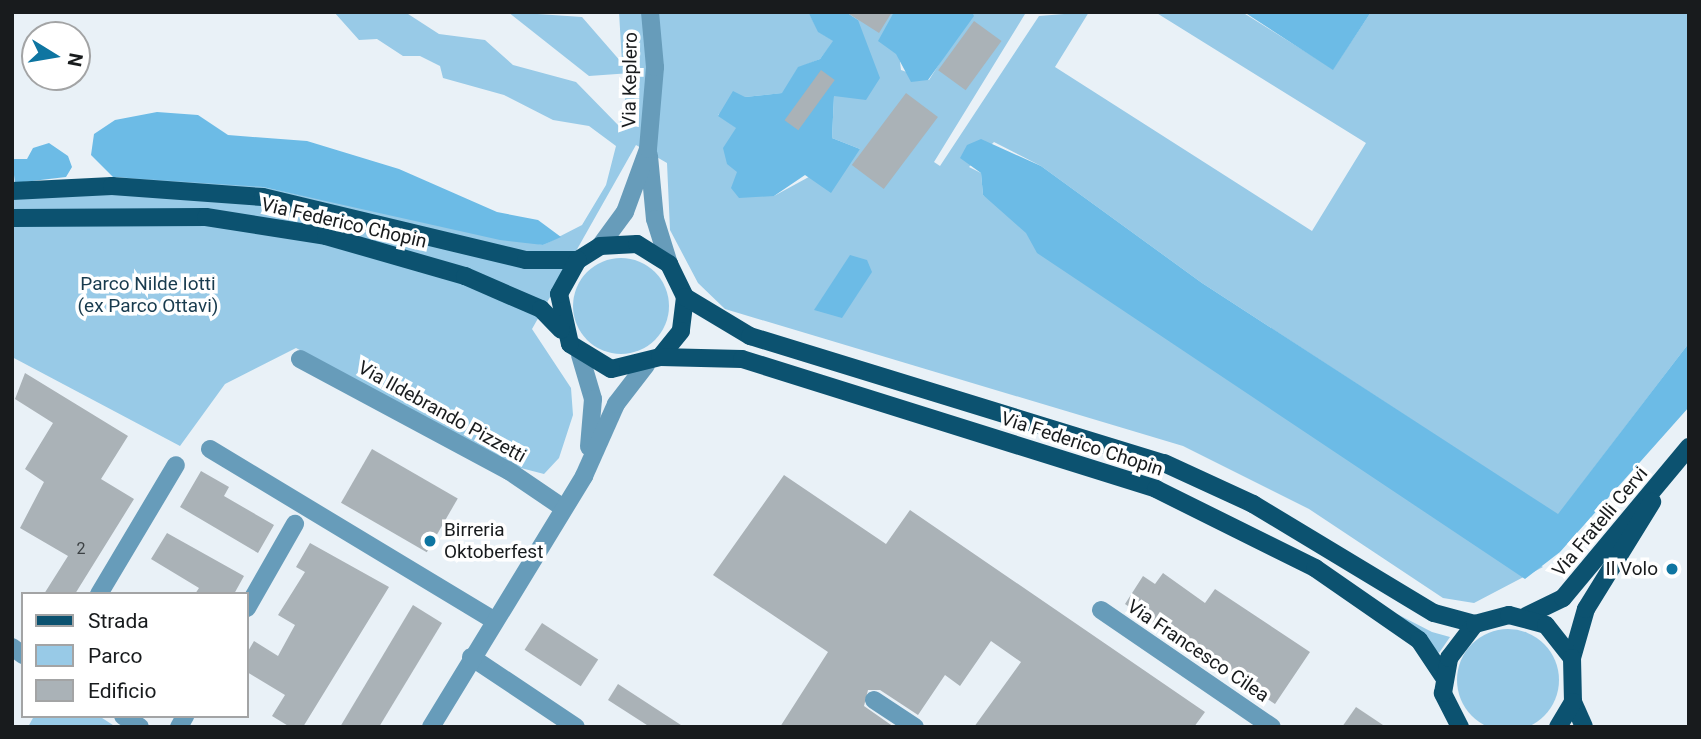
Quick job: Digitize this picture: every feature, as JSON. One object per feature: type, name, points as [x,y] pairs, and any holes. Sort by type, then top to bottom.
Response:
[{"type":"main road","name":"Via Federico Chopin","points":[[12,191],[112,187],[263,197],[508,258],[578,260]]},
{"type":"main road","name":"Via Federico Chopin","points":[[12,218],[134,214],[281,227],[465,276],[541,309],[580,355],[611,369],[653,361],[742,359],[1156,489],[1315,568],[1419,640],[1443,676]]},
{"type":"main road","points":[[563,332],[559,294],[578,260],[600,246],[637,244],[669,264],[685,298],[681,331],[653,361]]},
{"type":"main road","name":"Via Federico Chopin","points":[[685,298],[750,336],[1164,463],[1265,510],[1434,613],[1475,624]]},
{"type":"main road","name":"Via Fratelli Cervi","points":[[1475,624],[1526,616],[1563,598],[1689,447]]},
{"type":"main road","name":"Via Fratelli Cervi","points":[[1573,702],[1572,658],[1586,609],[1668,475]]},
{"type":"main road","points":[[1526,616],[1562,639],[1572,658]]},
{"type":"main road","points":[[1460,727],[1447,718],[1443,676],[1458,641],[1475,624]]},
{"type":"main road","points":[[1558,727],[1573,702]]},
{"type":"main road","points":[[1573,702],[1584,727]]},
{"type":"street","name":"Via Keplero","points":[[650,12],[655,67],[648,149],[655,219],[669,264]]},
{"type":"street","name":"Via Keplero","points":[[600,246],[625,212],[648,149]]},
{"type":"street","points":[[580,355],[593,399],[584,476]]},
{"type":"street","name":"Via Ildebrando Pizzetti","points":[[300,359],[509,471],[562,507]]},
{"type":"street","points":[[431,727],[493,620],[584,476],[616,404],[653,361]]},
{"type":"street","points":[[210,449],[493,620]]},
{"type":"street","points":[[100,592],[176,465]]},
{"type":"street","points":[[248,606],[295,524]]},
{"type":"street","name":"Via Francesco Cilea","points":[[1101,610],[1272,727]]},
{"type":"street","points":[[471,657],[576,727]]},
{"type":"street","points":[[874,700],[915,727]]},
{"type":"green space","name":"Parco Nilde Iotti (ex Parco Ottavi)","points":[[334,12],[405,12],[439,34],[485,40],[513,65],[576,82],[619,126],[631,73],[589,76],[508,12],[582,17],[622,63],[619,12],[808,12],[819,32],[834,41],[820,59],[798,68],[783,93],[745,97],[718,115],[737,128],[774,196],[860,149],[832,138],[834,96],[858,20],[846,12],[894,12],[901,70],[929,80],[972,12],[1025,14],[934,162],[940,166],[1039,16],[1089,12],[1055,67],[1312,231],[1366,143],[1155,12],[1242,12],[1333,69],[1371,12],[1689,12],[1689,343],[1558,515],[1202,283],[1041,166],[994,142],[969,167],[981,173],[983,195],[1543,567],[1474,603],[1443,598],[1309,509],[1183,446],[725,309],[698,283],[670,230],[667,163],[636,145],[532,329],[571,388],[573,415],[559,458],[544,474],[517,467],[296,348],[225,384],[180,446],[12,357],[12,183],[161,177],[263,187],[543,245],[582,225],[606,185],[616,146],[589,126],[553,120],[504,95],[443,78],[440,66],[420,56],[403,56],[377,39],[359,40]]},
{"type":"green space","points":[[621,258],[639,261],[655,272],[666,288],[669,306],[666,324],[655,340],[639,351],[621,354],[603,351],[587,340],[576,324],[573,306],[576,288],[587,272],[603,261]]},
{"type":"green space","points":[[1397,614],[1432,632],[1450,637],[1439,653]]},
{"type":"green space","points":[[1508,629],[1527,633],[1544,644],[1555,661],[1559,680],[1555,699],[1544,716],[1527,727],[1508,731],[1489,727],[1472,716],[1461,699],[1457,680],[1461,661],[1472,644],[1489,633]]},
{"type":"green space","points":[[33,718],[102,718],[116,727],[28,727]]},
{"type":"shaded area","points":[[808,12],[846,12],[858,20],[880,78],[866,100],[834,96],[832,138],[860,149],[831,193],[805,175],[774,196],[739,198],[731,188],[737,172],[727,164],[723,148],[736,128],[718,116],[733,91],[745,97],[782,93],[798,67],[820,59],[833,41],[818,32]]},
{"type":"shaded area","points":[[894,12],[972,12],[974,16],[928,80],[911,82],[896,54],[878,41]]},
{"type":"shaded area","points":[[1244,12],[1371,12],[1333,70]]},
{"type":"shaded area","points":[[157,112],[198,115],[228,135],[307,141],[399,169],[497,212],[538,220],[561,237],[543,245],[500,240],[263,187],[113,177],[91,155],[94,134],[115,120]]},
{"type":"shaded area","points":[[981,139],[1041,166],[1202,283],[1558,514],[1689,343],[1689,407],[1560,552],[1525,579],[1037,253],[1026,233],[983,195],[981,173],[960,158],[967,145]]},
{"type":"shaded area","points":[[49,143],[68,156],[72,167],[66,177],[15,183],[12,159],[27,159],[33,148]]},
{"type":"shaded area","points":[[850,255],[867,260],[872,272],[842,318],[814,310]]},
{"type":"building","points":[[846,12],[892,12],[879,33]]},
{"type":"building","points":[[974,21],[1002,41],[966,90],[938,70]]},
{"type":"building","points":[[821,70],[835,80],[798,130],[785,120]]},
{"type":"building","points":[[906,93],[938,117],[884,189],[852,165]]},
{"type":"building","points":[[25,373],[128,436],[101,479],[134,499],[76,592],[45,592],[68,556],[20,528],[44,482],[25,469],[53,423],[15,399]]},
{"type":"building","points":[[372,449],[458,498],[427,552],[341,503]]},
{"type":"building","points":[[201,471],[229,487],[224,496],[274,525],[258,553],[180,507]]},
{"type":"building","points":[[784,475],[886,544],[910,510],[1205,712],[1194,727],[974,727],[1021,662],[991,641],[960,686],[945,675],[918,715],[880,690],[868,690],[864,706],[894,727],[780,727],[828,652],[713,575]]},
{"type":"building","points":[[167,533],[244,576],[235,592],[196,592],[199,588],[151,559]]},
{"type":"building","points":[[310,543],[389,587],[303,727],[290,727],[272,716],[285,695],[248,673],[248,651],[254,641],[278,656],[295,625],[278,615],[305,572],[296,567]]},
{"type":"building","points":[[1163,573],[1205,603],[1215,589],[1310,652],[1275,704],[1125,604],[1143,576],[1155,584]]},
{"type":"building","points":[[413,605],[442,623],[379,727],[340,727]]},
{"type":"building","points":[[542,623],[598,659],[581,686],[525,650]]},
{"type":"building","points":[[618,684],[684,727],[650,727],[608,700]]},
{"type":"building","points":[[1356,707],[1386,727],[1342,727]]},
{"type":"place","name":"Birreria Oktoberfest","points":[[430,541]]},
{"type":"place","name":"Il Volo","points":[[1672,569]]}]
